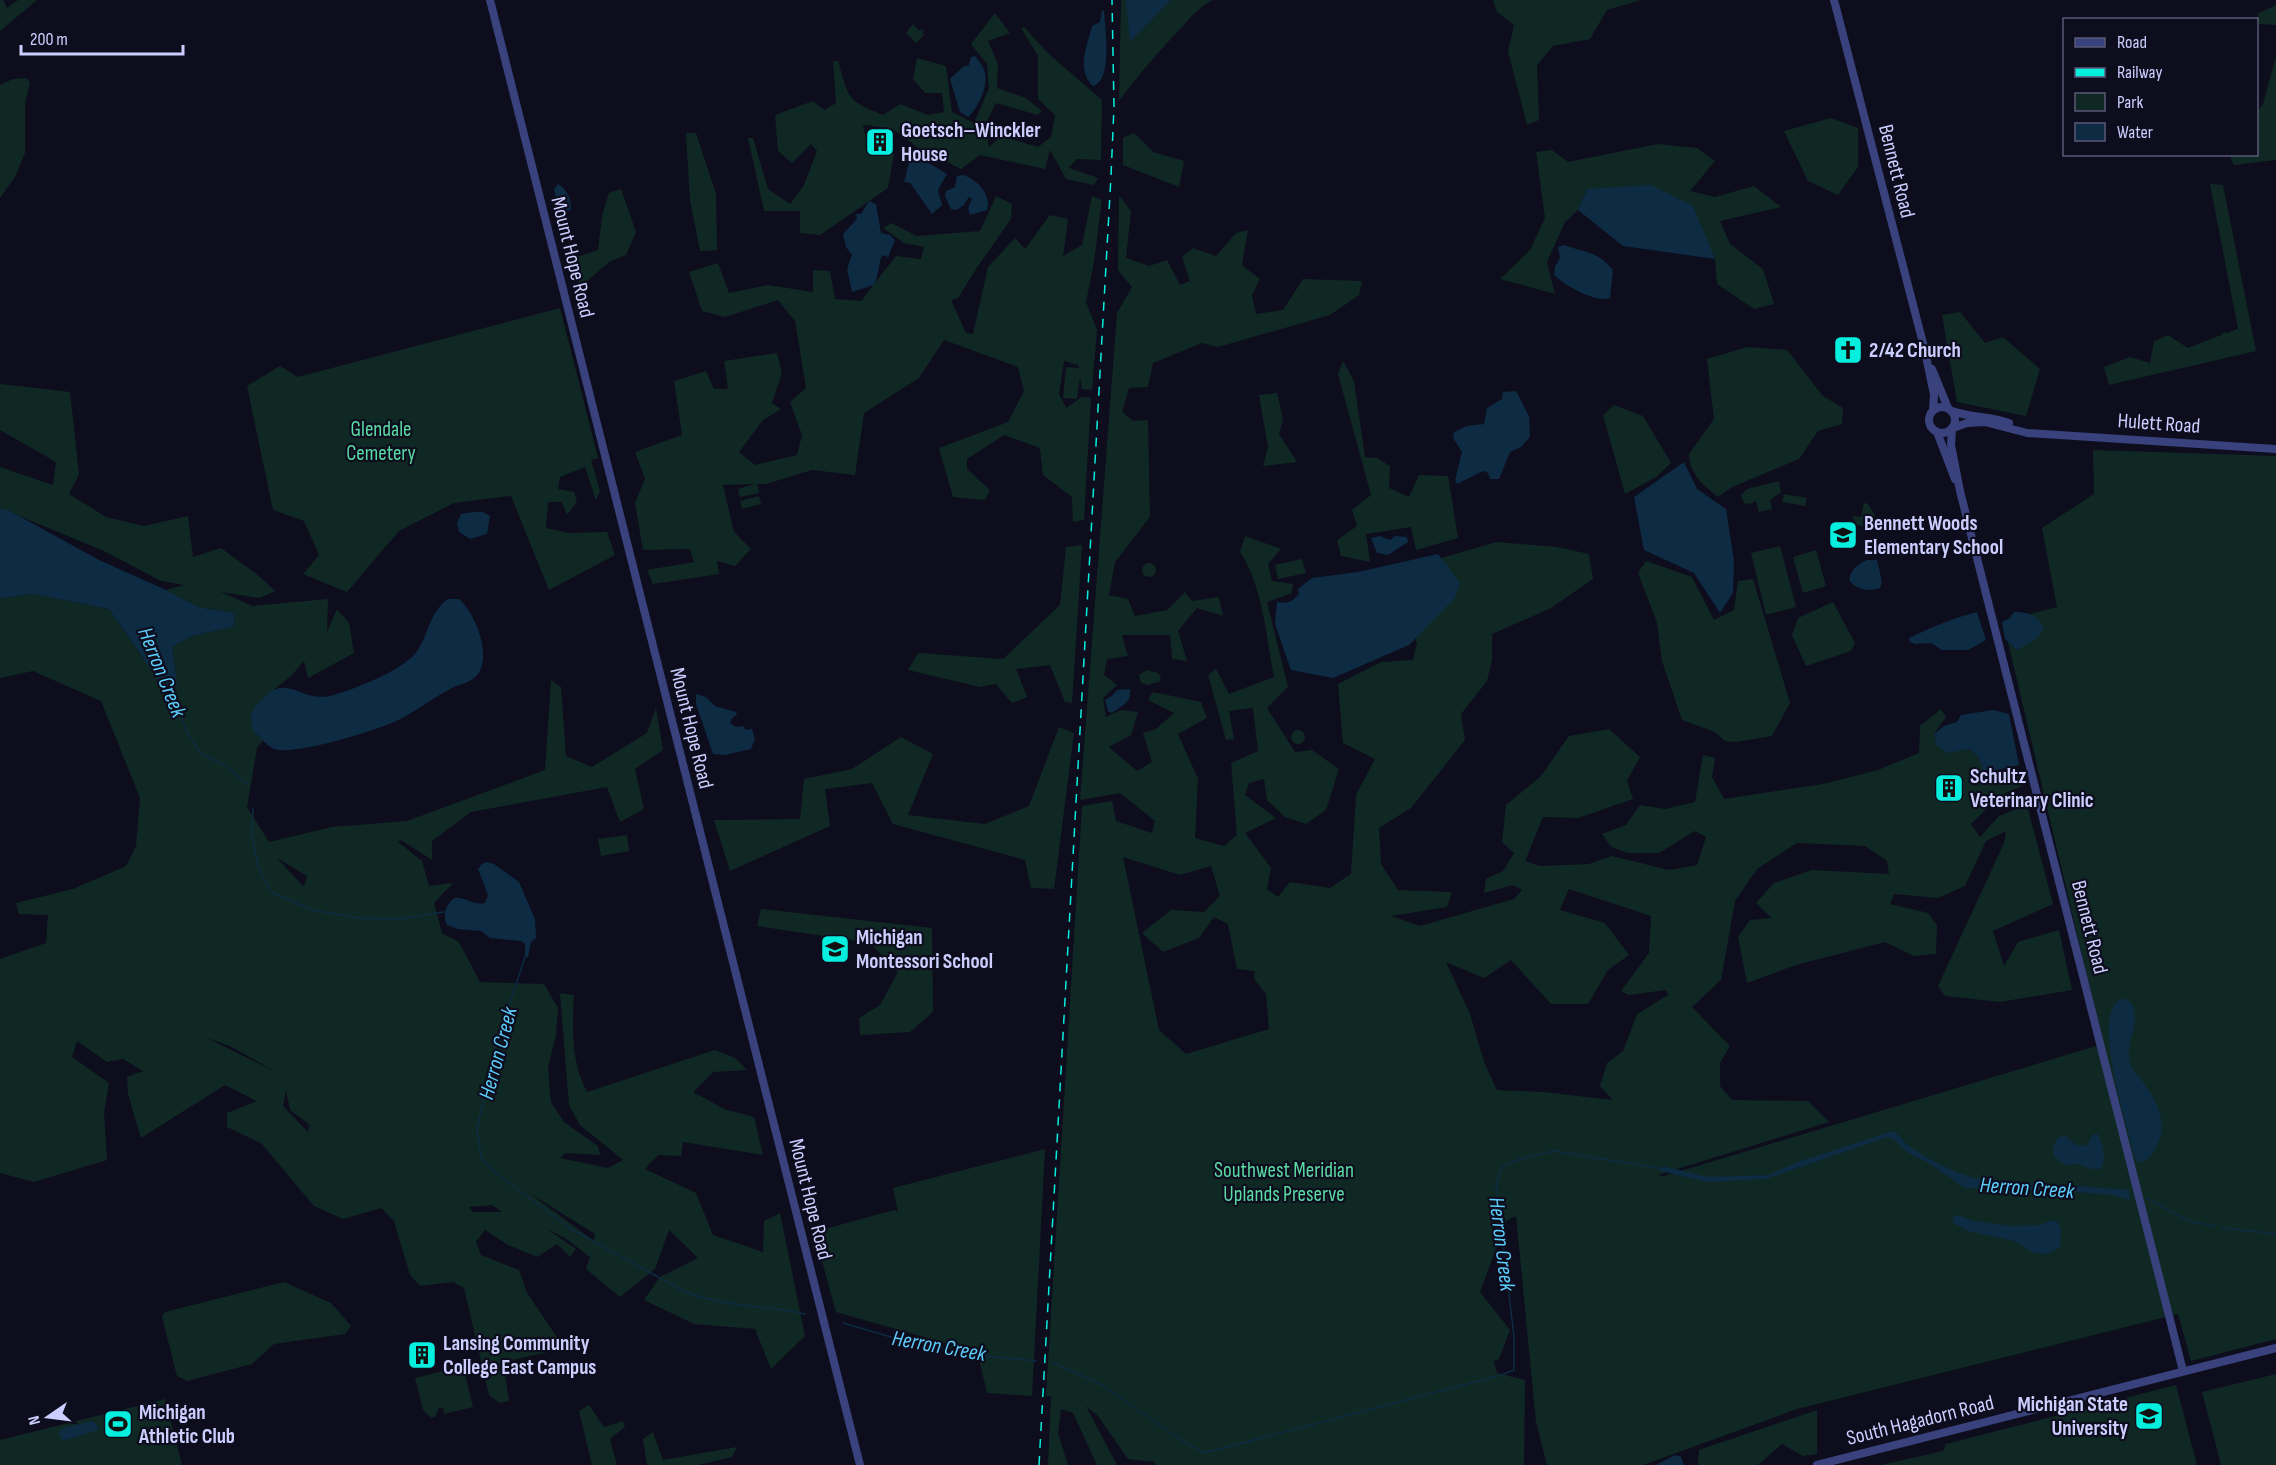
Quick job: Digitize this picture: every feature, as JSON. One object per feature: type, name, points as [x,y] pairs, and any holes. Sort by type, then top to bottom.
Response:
[{"type":"street","name":"Mount Hope Road","points":[[490,0],[860,1465]]},
{"type":"street","name":"Bennett Road","points":[[1834,0],[1925,351],[1934,394],[1933,410]]},
{"type":"street","name":"Bennett Road","points":[[1925,351],[1950,410]]},
{"type":"street","points":[[1940,407],[1950,410],[1956,418],[1953,429],[1946,433],[1937,432],[1929,423],[1933,410],[1940,407]]},
{"type":"street","name":"Hulett Road","points":[[1950,410],[1965,415],[1996,418],[2039,432]]},
{"type":"street","name":"Hulett Road","points":[[1953,429],[1962,424],[1979,422],[2027,433],[2276,449]]},
{"type":"street","name":"Bennett Road","points":[[1953,429],[1951,445],[1960,491],[2183,1371]]},
{"type":"street","name":"Bennett Road","points":[[1937,432],[1960,491]]},
{"type":"street","name":"South Hagadorn Road","points":[[1817,1465],[2276,1348]]},
{"type":"green space","points":[[0,0],[3,0],[7,8],[18,0],[37,0],[0,31]]},
{"type":"green space","points":[[1121,0],[1213,0],[1200,8],[1188,20],[1149,63],[1119,101]]},
{"type":"green space","points":[[1493,0],[1641,0],[1607,10],[1590,39],[1553,46],[1537,65],[1539,120],[1527,125],[1508,51],[1514,25],[1497,12]]},
{"type":"green space","points":[[2276,5],[2276,25],[2259,24],[2257,14]]},
{"type":"green space","points":[[995,13],[1010,33],[988,41],[998,64],[997,88],[1026,98],[1042,111],[1038,115],[996,103],[985,125],[989,147],[1001,136],[1038,147],[1051,137],[1055,115],[1038,99],[1038,56],[1021,28],[1024,27],[1049,54],[1102,100],[1101,160],[1077,159],[1069,168],[1098,178],[1094,185],[1066,179],[1050,150],[1045,169],[980,155],[961,169],[917,147],[891,128],[863,125],[869,154],[894,154],[888,188],[820,235],[800,233],[800,211],[764,211],[748,138],[753,138],[768,189],[790,204],[804,185],[817,151],[811,144],[792,163],[778,151],[775,115],[813,101],[824,110],[836,103],[833,61],[838,61],[844,83],[855,101],[883,115],[900,104],[928,115],[944,112],[942,93],[925,93],[913,79],[917,58],[946,66],[952,112],[974,123],[989,88],[987,64],[971,44]]},
{"type":"green space","points":[[913,24],[920,31],[922,29],[924,31],[922,32],[924,35],[916,43],[906,33]]},
{"type":"green space","points":[[2276,56],[2276,160],[2234,165],[2230,156],[2258,156],[2258,111],[2263,104]]},
{"type":"green space","points":[[26,78],[30,82],[25,104],[25,153],[15,177],[0,198],[0,85],[13,79]]},
{"type":"green space","points":[[1831,118],[1858,128],[1858,167],[1838,195],[1808,181],[1784,131]]},
{"type":"green space","points":[[686,133],[696,133],[716,194],[717,250],[700,251],[690,200]]},
{"type":"green space","points":[[1134,133],[1153,152],[1184,161],[1179,187],[1123,165],[1123,138]]},
{"type":"green space","points":[[1658,144],[1697,148],[1715,161],[1690,191],[1715,197],[1754,186],[1781,207],[1720,221],[1730,244],[1763,269],[1774,304],[1754,309],[1717,284],[1715,259],[1587,189],[1578,210],[1565,222],[1547,262],[1555,294],[1500,279],[1530,250],[1545,218],[1536,152],[1552,150],[1568,162]]},
{"type":"green space","points":[[2210,184],[2223,185],[2256,351],[2109,385],[2104,367],[2130,357],[2150,363],[2154,341],[2168,335],[2188,348],[2224,332],[2238,329]]},
{"type":"green space","points":[[621,189],[636,232],[626,255],[609,262],[580,287],[571,259],[598,250],[602,216],[609,193]]},
{"type":"green space","name":"Southwest Meridian Uplands Preserve","points":[[1119,195],[1131,211],[1126,258],[1149,266],[1167,260],[1180,285],[1190,281],[1182,257],[1193,248],[1216,256],[1236,233],[1248,230],[1242,265],[1260,279],[1252,295],[1256,314],[1283,310],[1303,279],[1362,281],[1359,295],[1330,315],[1218,347],[1202,343],[1153,363],[1148,387],[1129,388],[1122,412],[1133,421],[1148,420],[1150,517],[1115,562],[1109,595],[1128,599],[1135,616],[1167,610],[1185,592],[1192,601],[1219,597],[1223,616],[1197,608],[1178,631],[1187,661],[1172,659],[1170,635],[1122,635],[1128,656],[1107,659],[1104,675],[1117,685],[1103,698],[1106,717],[1121,710],[1138,712],[1131,735],[1109,747],[1137,771],[1152,762],[1143,733],[1156,729],[1174,713],[1148,700],[1153,692],[1201,702],[1207,718],[1178,734],[1198,779],[1195,838],[1224,846],[1237,835],[1231,763],[1258,751],[1253,708],[1229,711],[1234,739],[1226,740],[1208,675],[1216,669],[1229,694],[1274,677],[1259,596],[1240,552],[1245,536],[1281,549],[1268,564],[1272,581],[1293,584],[1292,593],[1267,602],[1288,687],[1267,708],[1295,752],[1312,750],[1339,769],[1326,810],[1306,824],[1285,817],[1267,800],[1264,779],[1249,783],[1245,795],[1276,818],[1245,833],[1271,868],[1267,889],[1278,897],[1290,882],[1330,888],[1351,874],[1356,795],[1375,759],[1343,743],[1338,684],[1381,662],[1413,660],[1417,643],[1407,613],[1435,560],[1496,542],[1557,547],[1589,554],[1593,579],[1551,608],[1492,634],[1492,660],[1487,681],[1461,714],[1465,740],[1411,808],[1379,828],[1381,864],[1398,890],[1452,892],[1447,907],[1391,916],[1420,926],[1514,899],[1522,890],[1513,885],[1484,893],[1486,879],[1503,871],[1514,853],[1502,842],[1506,805],[1541,776],[1569,736],[1609,729],[1640,757],[1627,781],[1633,799],[1578,818],[1543,817],[1525,861],[1540,866],[1589,864],[1612,856],[1669,870],[1697,865],[1706,837],[1695,831],[1659,853],[1628,853],[1611,847],[1602,834],[1626,825],[1640,805],[1665,809],[1695,802],[1703,755],[1715,758],[1712,777],[1724,799],[1823,784],[1878,770],[1919,753],[1920,726],[1941,709],[1946,717],[1934,734],[1936,745],[1967,749],[1973,752],[1978,757],[1984,773],[2019,776],[2022,786],[2001,795],[1971,824],[1980,837],[1999,816],[2027,805],[2053,904],[1993,931],[2004,966],[2018,942],[2059,930],[2072,990],[2000,1002],[1945,996],[1938,986],[2004,843],[2006,831],[1986,841],[1965,886],[1938,898],[1894,894],[1890,904],[1928,913],[1937,925],[1936,954],[1914,956],[1885,942],[1796,965],[1747,983],[1738,937],[1750,920],[1772,918],[1756,903],[1774,883],[1812,870],[1889,874],[1887,861],[1865,846],[1797,843],[1757,869],[1735,901],[1721,980],[1692,1007],[1730,1046],[1720,1063],[1720,1086],[1732,1100],[1808,1101],[1829,1122],[1658,1175],[1664,1176],[2103,1044],[2003,621],[2057,607],[2042,528],[2094,494],[2093,450],[2276,456],[2276,1339],[2191,1361],[2178,1314],[1797,1409],[1643,1465],[1547,1465],[1536,1422],[1516,1216],[1506,1221],[1480,1292],[1510,1330],[1499,1359],[1494,1361],[1497,1373],[1525,1380],[1524,1465],[1155,1465],[1155,1462],[1128,1459],[1098,1416],[1086,1406],[1117,1465],[1097,1465],[1073,1413],[1061,1409],[1058,1433],[1068,1465],[1048,1465],[1051,1396],[1046,1396],[1082,806],[1112,801],[1116,821],[1152,833],[1155,821],[1120,793],[1080,800],[1117,313],[1132,287],[1118,270]],"holes":[[[1123,857],[1180,875],[1211,866],[1220,896],[1204,912],[1171,910],[1142,933],[1163,952],[1199,938],[1214,917],[1228,924],[1237,969],[1255,971],[1254,979],[1266,994],[1269,1029],[1186,1054],[1159,1030]],[[1569,889],[1651,916],[1649,953],[1621,991],[1629,995],[1666,990],[1668,995],[1637,1014],[1623,1051],[1607,1063],[1600,1086],[1613,1100],[1543,1092],[1497,1090],[1484,1062],[1470,1014],[1446,962],[1484,978],[1511,960],[1551,1004],[1588,1004],[1608,970],[1629,955],[1605,923],[1560,910]]]},
{"type":"green space","points":[[996,196],[1012,204],[1011,219],[958,298],[951,300],[966,333],[973,334],[988,267],[1015,238],[1025,249],[1050,215],[1068,219],[1063,256],[1082,245],[1092,196],[1102,200],[1086,302],[1097,330],[1092,390],[1082,389],[1080,377],[1077,399],[1063,398],[1066,367],[1079,368],[1078,365],[1064,361],[1059,394],[1066,408],[1082,397],[1091,398],[1084,520],[1073,522],[1072,497],[1043,475],[1040,448],[1004,435],[967,459],[967,469],[990,490],[985,500],[953,497],[939,448],[1008,422],[1024,391],[1018,367],[944,340],[919,378],[864,413],[855,475],[812,470],[766,484],[757,484],[759,493],[740,497],[738,489],[755,484],[723,485],[734,532],[751,549],[735,566],[717,561],[719,574],[653,584],[647,570],[694,562],[690,549],[643,550],[635,503],[645,479],[635,452],[682,435],[674,381],[706,371],[714,389],[728,389],[724,361],[777,353],[782,373],[772,403],[781,409],[763,420],[739,452],[755,465],[797,455],[802,435],[790,402],[806,388],[795,321],[778,300],[725,317],[702,311],[689,272],[718,263],[729,293],[768,285],[813,292],[813,270],[830,271],[835,299],[861,301],[896,256],[921,259],[924,247],[904,243],[883,228],[891,223],[917,236],[980,231]]},
{"type":"green space","name":"Glendale Cemetery","points":[[560,308],[598,458],[591,460],[600,491],[596,500],[585,467],[560,477],[558,489],[574,492],[577,502],[567,515],[562,502],[548,502],[546,528],[568,533],[607,532],[615,555],[549,590],[511,496],[454,503],[399,531],[347,592],[303,574],[319,555],[304,521],[273,510],[247,386],[280,366],[298,377]]},
{"type":"green space","points":[[1960,312],[1985,343],[2003,337],[2040,369],[2026,416],[1957,402],[1942,315]]},
{"type":"green space","points":[[1747,347],[1787,350],[1823,396],[1843,408],[1842,424],[1818,431],[1799,459],[1732,487],[1718,497],[1698,478],[1689,461],[1689,454],[1714,419],[1707,359]]},
{"type":"green space","points":[[1343,361],[1354,381],[1365,457],[1377,458],[1390,466],[1389,488],[1409,497],[1419,475],[1448,476],[1458,538],[1416,550],[1411,527],[1366,534],[1370,562],[1341,556],[1337,540],[1357,526],[1352,510],[1371,495],[1338,374]]},
{"type":"green space","points":[[0,384],[70,392],[79,474],[69,494],[106,517],[144,526],[188,516],[193,557],[221,548],[275,591],[260,598],[221,592],[252,606],[328,599],[327,632],[337,609],[349,623],[354,653],[308,678],[304,661],[291,676],[261,700],[253,731],[263,740],[257,748],[247,807],[269,842],[332,827],[407,821],[545,770],[551,680],[561,687],[566,756],[592,767],[647,733],[656,708],[663,750],[635,769],[644,809],[620,822],[607,787],[471,812],[432,841],[432,860],[401,840],[398,842],[422,861],[429,886],[453,883],[434,903],[442,933],[459,942],[480,982],[544,984],[558,1008],[556,1035],[548,1067],[551,1102],[564,1122],[598,1146],[600,1155],[565,1153],[560,1158],[608,1168],[623,1160],[580,1125],[569,1105],[560,993],[574,995],[575,1057],[587,1092],[715,1050],[735,1058],[747,1070],[713,1072],[693,1092],[724,1109],[754,1117],[763,1155],[683,1142],[681,1156],[658,1155],[645,1169],[696,1193],[713,1235],[763,1252],[764,1221],[780,1213],[805,1336],[771,1369],[755,1329],[694,1324],[644,1300],[660,1277],[698,1258],[669,1230],[655,1269],[620,1297],[586,1269],[590,1257],[565,1238],[547,1229],[576,1249],[570,1257],[557,1244],[537,1257],[508,1245],[485,1230],[476,1242],[481,1255],[519,1270],[527,1293],[561,1343],[552,1351],[503,1362],[509,1401],[500,1403],[489,1395],[464,1288],[453,1282],[420,1286],[410,1275],[394,1221],[381,1208],[343,1219],[314,1206],[262,1144],[227,1127],[227,1113],[257,1101],[225,1085],[141,1138],[128,1094],[127,1077],[143,1071],[123,1059],[107,1062],[77,1041],[72,1057],[109,1083],[104,1112],[107,1160],[34,1182],[0,1173],[0,959],[46,943],[48,915],[19,914],[16,903],[73,889],[126,866],[136,846],[140,798],[101,701],[33,671],[0,678],[0,598],[33,594],[109,609],[168,694],[177,682],[172,647],[192,636],[233,627],[235,613],[198,607],[166,590],[184,585],[161,581],[104,551],[0,508],[0,467],[53,485],[56,462],[0,430]],"holes":[[[277,858],[307,876],[303,886]],[[205,1037],[232,1047],[274,1071]],[[286,1090],[290,1110],[309,1124],[308,1132],[283,1106]],[[528,1192],[595,1234],[594,1241]],[[492,1205],[502,1212],[473,1212],[469,1207]]]},
{"type":"green space","points":[[1277,393],[1283,419],[1279,434],[1297,462],[1263,466],[1268,447],[1259,395]]},
{"type":"green space","points":[[1614,405],[1643,416],[1671,463],[1656,477],[1625,494],[1603,415]]},
{"type":"green space","points":[[1779,481],[1781,492],[1770,500],[1772,509],[1759,512],[1756,501],[1750,504],[1744,503],[1741,495],[1747,489]]},
{"type":"green space","points":[[1784,494],[1807,498],[1805,506],[1782,502]]},
{"type":"green space","points":[[759,496],[761,504],[742,509],[740,501]]},
{"type":"green space","points":[[1864,503],[1868,504],[1875,515],[1872,528],[1857,525],[1852,516],[1861,517]]},
{"type":"green space","points":[[1082,545],[1072,703],[1065,702],[1050,665],[1016,669],[1027,697],[1012,703],[996,684],[980,687],[908,670],[918,653],[1003,659],[1060,605],[1066,547]]},
{"type":"green space","points":[[1780,546],[1796,607],[1766,615],[1751,553]]},
{"type":"green space","points":[[1816,550],[1826,586],[1803,593],[1793,557]]},
{"type":"green space","points":[[1302,559],[1306,573],[1278,579],[1275,565]]},
{"type":"green space","points":[[1646,561],[1692,577],[1714,620],[1734,610],[1738,581],[1753,579],[1790,703],[1772,736],[1736,742],[1725,741],[1715,732],[1682,720],[1662,661],[1657,623],[1638,573]]},
{"type":"green space","points":[[1149,563],[1154,565],[1156,570],[1154,575],[1149,577],[1144,575],[1142,570],[1144,565]]},
{"type":"green space","points":[[1833,602],[1855,643],[1851,651],[1806,666],[1792,635],[1798,618]]},
{"type":"green space","points":[[1147,670],[1158,673],[1161,677],[1159,682],[1147,685],[1141,683],[1139,675]]},
{"type":"green space","points":[[1059,727],[1074,733],[1054,889],[1031,888],[1025,860],[893,824],[872,783],[825,789],[830,826],[730,871],[714,820],[800,819],[804,779],[852,769],[901,737],[933,754],[908,815],[985,824],[1029,806]]},
{"type":"green space","points":[[1295,730],[1301,730],[1305,737],[1301,744],[1295,744],[1291,740],[1291,734]]},
{"type":"green space","points":[[627,835],[629,851],[601,856],[598,839]]},
{"type":"green space","points":[[761,909],[932,928],[933,1012],[910,1032],[860,1035],[859,1018],[880,1005],[898,972],[870,943],[757,926]]},
{"type":"green space","points":[[1045,1149],[1032,1396],[987,1393],[978,1355],[943,1349],[945,1343],[836,1312],[814,1232],[894,1210],[898,1212],[893,1188]]},
{"type":"green space","points":[[284,1282],[331,1303],[351,1326],[345,1334],[274,1344],[252,1364],[187,1381],[177,1376],[162,1317],[165,1312]]},
{"type":"green space","points":[[463,1366],[473,1407],[444,1414],[443,1408],[439,1408],[435,1417],[431,1418],[423,1410],[415,1378]]},
{"type":"green space","points":[[2276,1374],[2276,1465],[2221,1465],[2202,1392]]},
{"type":"green space","points":[[2176,1385],[2197,1465],[1881,1465],[1943,1451],[1946,1444]]},
{"type":"green space","name":"Michigan Athletic Club","points":[[165,1399],[182,1465],[0,1465],[0,1440]]},
{"type":"green space","points":[[589,1405],[604,1427],[623,1421],[625,1427],[610,1439],[617,1465],[592,1465],[579,1411]]},
{"type":"green space","points":[[1817,1410],[1817,1454],[1803,1456],[1782,1444],[1758,1465],[1698,1465],[1699,1450]]},
{"type":"green space","points":[[653,1432],[663,1460],[737,1447],[732,1457],[698,1465],[647,1465],[643,1439]]},
{"type":"water","points":[[1126,0],[1171,0],[1130,42]]},
{"type":"water","points":[[1102,10],[1106,29],[1106,65],[1099,82],[1093,86],[1085,73],[1084,58],[1092,26],[1100,22]]},
{"type":"water","points":[[975,56],[981,64],[986,79],[979,103],[968,117],[960,112],[950,79],[963,67],[969,65],[971,57]]},
{"type":"water","points":[[911,155],[947,174],[938,190],[942,205],[932,214],[910,183],[904,182]]},
{"type":"water","points":[[963,175],[982,188],[987,199],[987,210],[970,215],[968,208],[972,199],[969,197],[963,206],[956,210],[951,209],[945,196],[946,191],[955,187],[957,176]]},
{"type":"water","points":[[558,184],[568,195],[571,210],[566,211],[556,199],[554,189]]},
{"type":"water","points":[[1651,185],[1693,206],[1715,259],[1623,246],[1578,210],[1587,189]]},
{"type":"water","points":[[869,201],[876,204],[881,233],[890,235],[895,240],[888,257],[882,255],[874,285],[852,292],[847,269],[852,255],[846,247],[843,234],[857,219],[856,214],[861,214]]},
{"type":"water","points":[[1564,245],[1597,256],[1613,270],[1610,298],[1588,296],[1565,284],[1554,275],[1560,258],[1558,247]]},
{"type":"water","points":[[1516,391],[1529,416],[1530,437],[1521,447],[1510,452],[1499,479],[1490,479],[1488,473],[1483,471],[1457,484],[1455,480],[1462,452],[1453,438],[1454,432],[1467,426],[1484,424],[1487,408],[1502,399],[1503,392]]},
{"type":"water","points":[[1684,462],[1697,489],[1726,509],[1734,561],[1733,593],[1720,613],[1694,573],[1644,550],[1634,497]]},
{"type":"water","points":[[0,508],[10,511],[99,560],[198,607],[235,613],[233,627],[192,636],[172,647],[177,683],[168,694],[109,609],[33,594],[0,598]]},
{"type":"water","points":[[483,512],[490,516],[487,534],[470,539],[459,532],[457,523],[461,514]]},
{"type":"water","points":[[1380,536],[1390,540],[1395,536],[1407,537],[1408,542],[1388,555],[1377,553],[1371,538]]},
{"type":"water","points":[[1438,554],[1460,583],[1455,598],[1409,645],[1333,678],[1291,670],[1275,624],[1277,602],[1292,601],[1299,594],[1298,589],[1312,578],[1358,572]]},
{"type":"water","points":[[1867,560],[1877,560],[1882,582],[1880,588],[1863,589],[1855,586],[1849,580],[1855,568]]},
{"type":"water","points":[[448,599],[459,599],[465,605],[480,634],[482,666],[472,679],[450,689],[394,722],[315,746],[274,749],[253,731],[251,713],[263,698],[274,690],[291,689],[321,697],[334,695],[368,683],[403,664],[418,650],[433,616]]},
{"type":"water","points":[[1977,612],[1986,640],[1968,650],[1942,650],[1931,643],[1910,642],[1909,638],[1926,630]]},
{"type":"water","points":[[2014,612],[2032,615],[2044,629],[2036,639],[2017,650],[2005,639],[2002,622],[2010,618]]},
{"type":"water","points":[[1130,689],[1129,698],[1125,704],[1112,713],[1108,711],[1105,700],[1117,690]]},
{"type":"water","points":[[696,694],[706,697],[715,706],[736,712],[737,715],[730,723],[736,727],[743,726],[746,730],[752,729],[755,739],[751,749],[725,755],[713,754],[696,704]]},
{"type":"water","points":[[1993,710],[2009,714],[2019,765],[1984,773],[1979,758],[1969,749],[1948,753],[1936,745],[1934,734],[1944,726],[1957,722],[1961,715]]},
{"type":"water","points":[[487,862],[494,864],[519,882],[535,919],[536,938],[531,942],[528,957],[525,957],[525,944],[521,941],[490,938],[481,931],[458,929],[447,925],[446,910],[454,898],[485,903],[488,895],[478,869]]},
{"type":"water","points":[[2124,998],[2132,1003],[2135,1018],[2129,1052],[2130,1062],[2152,1096],[2159,1111],[2162,1127],[2153,1152],[2140,1162],[2136,1161],[2134,1155],[2119,1096],[2110,1044],[2109,1022],[2114,1006]]},
{"type":"water","points":[[1896,1132],[1907,1145],[1932,1160],[1974,1178],[2129,1190],[2130,1200],[2112,1195],[2089,1193],[1965,1188],[1927,1162],[1908,1153],[1888,1137],[1766,1179],[1707,1182],[1661,1171],[1662,1166],[1708,1177],[1768,1175],[1797,1162]]},
{"type":"water","points":[[2097,1133],[2103,1151],[2100,1169],[2091,1169],[2079,1164],[2065,1165],[2054,1156],[2053,1146],[2059,1137],[2065,1136],[2075,1144],[2083,1146],[2087,1145]]},
{"type":"water","points":[[1958,1215],[1973,1221],[2012,1226],[2039,1225],[2053,1220],[2061,1228],[2060,1247],[2047,1254],[2034,1253],[2014,1241],[1968,1231],[1953,1221],[1953,1217]]},
{"type":"water","points":[[93,1421],[99,1428],[95,1431],[66,1440],[61,1439],[59,1433],[63,1428]]},
{"type":"water","points":[[1675,1455],[1681,1457],[1684,1465],[1656,1465]]},
{"type":"waterway","name":"Herron Creek","points":[[172,688],[187,732],[201,754],[225,765],[247,784]]},
{"type":"waterway","name":"Herron Creek","points":[[253,809],[252,834],[258,867],[271,892],[312,910],[357,918],[397,919],[444,912]]},
{"type":"waterway","name":"Herron Creek","points":[[525,957],[494,1052],[477,1129],[481,1157],[493,1171],[571,1229],[680,1289],[710,1300],[805,1314]]},
{"type":"waterway","name":"Herron Creek","points":[[1052,1362],[1102,1385],[1178,1438],[1204,1453],[1501,1375],[1514,1370],[1514,1337],[1496,1185],[1502,1167],[1520,1159],[1554,1151],[1663,1169]]},
{"type":"waterway","name":"Herron Creek","points":[[2147,1198],[2188,1221],[2214,1226]]},
{"type":"waterway","name":"Herron Creek","points":[[2222,1228],[2276,1234]]},
{"type":"waterway","name":"Herron Creek","points":[[843,1323],[908,1342],[983,1356],[1036,1361]]},
{"type":"railway","points":[[1039,1465],[1111,176],[1114,107],[1112,0]]},
{"type":"place","name":"Goetsch–Winckler House","points":[[880,142]]},
{"type":"place","name":"2/42 Church","points":[[1848,350]]},
{"type":"place","name":"Bennett Woods Elementary School","points":[[1843,535]]},
{"type":"place","name":"Schultz Veterinary Clinic","points":[[1949,788]]},
{"type":"place","name":"Michigan Montessori School","points":[[835,949]]},
{"type":"place","name":"Lansing Community College East Campus","points":[[422,1355]]},
{"type":"place","name":"Michigan State University","points":[[2149,1416]]},
{"type":"place","name":"Michigan Athletic Club","points":[[118,1424]]}]
